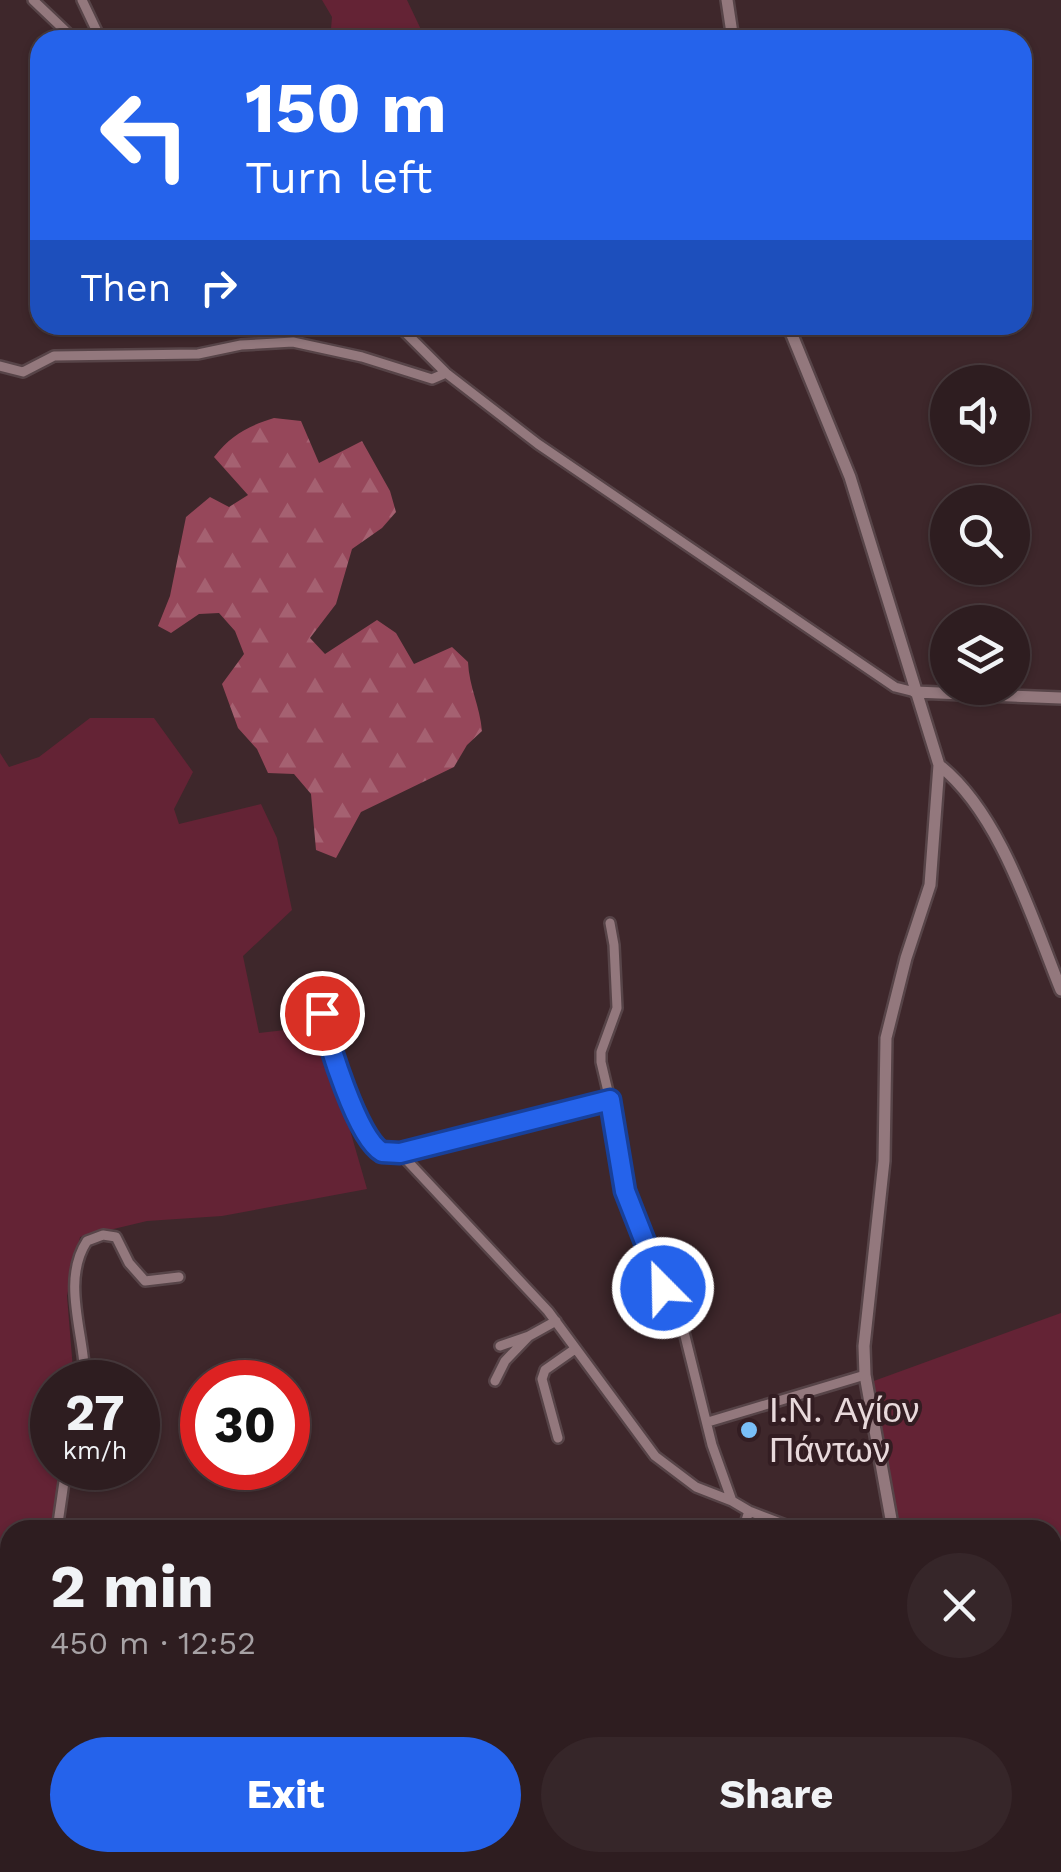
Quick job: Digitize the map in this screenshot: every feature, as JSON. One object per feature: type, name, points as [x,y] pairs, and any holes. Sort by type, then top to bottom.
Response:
[{"type":"street","points":[[33,0],[64,30]]},
{"type":"street","points":[[82,0],[96,30]]},
{"type":"street","points":[[727,0],[732,30]]},
{"type":"street","points":[[408,335],[446,373],[610,495],[895,687],[915,692],[1061,698]]},
{"type":"street","points":[[792,335],[850,477],[939,765],[930,885],[886,1038],[884,1162],[867,1301],[865,1376],[891,1520]]},
{"type":"street","points":[[0,366],[22,372],[54,356],[198,354],[242,345],[293,342],[432,378],[446,373]]},
{"type":"street","points":[[939,765],[951,774],[982,814],[998,842],[1061,990]]},
{"type":"street","points":[[610,923],[617,1008],[601,1062],[625,1191],[649,1258],[685,1336],[712,1446],[732,1501]]},
{"type":"street","points":[[318,984],[328,1038],[368,1138],[377,1150],[400,1153],[610,1100]]},
{"type":"street","points":[[400,1153],[474,1236],[526,1285],[596,1372],[655,1456],[696,1487],[771,1520]]},
{"type":"street","points":[[82,1360],[75,1302],[78,1263],[87,1241],[104,1235],[116,1237],[145,1282],[180,1276]]},
{"type":"street","points":[[500,1346],[556,1321]]},
{"type":"street","points":[[494,1380],[505,1361],[529,1336]]},
{"type":"street","points":[[558,1438],[542,1379],[545,1370],[575,1349]]},
{"type":"street","points":[[708,1422],[865,1376]]},
{"type":"street","points":[[58,1520],[63,1490]]},
{"type":"street","points":[[746,1520],[749,1512]]},
{"type":"shaded area","points":[[322,0],[407,0],[421,30],[331,30],[332,17]]},
{"type":"shaded area","points":[[90,718],[154,718],[193,772],[174,809],[179,824],[261,804],[277,838],[292,910],[243,956],[259,1033],[320,1026],[367,1189],[222,1216],[147,1221],[80,1237],[67,1296],[72,1360],[30,1360],[30,1490],[57,1490],[54,1520],[0,1520],[0,753],[9,767],[39,757]]},
{"type":"shaded area","points":[[1061,1313],[1061,1520],[896,1520],[871,1382]]},
{"type":"green space","points":[[274,418],[301,421],[319,463],[362,441],[390,491],[396,512],[382,528],[352,549],[336,604],[310,638],[325,654],[377,620],[396,633],[414,664],[452,647],[468,662],[481,722],[482,731],[467,745],[454,767],[361,812],[336,858],[316,850],[311,794],[294,774],[268,773],[257,749],[238,728],[222,684],[244,654],[235,631],[219,613],[199,614],[171,633],[158,626],[170,596],[186,517],[210,497],[229,507],[248,495],[214,457],[241,432]]},
{"type":"place","name":"Ι.Ν. Αγίον Πάντων","points":[[749,1430]]},
{"type":"route","points":[[322,1013],[350,1098],[368,1138],[382,1152],[400,1153],[610,1100],[625,1191],[663,1288]]}]
